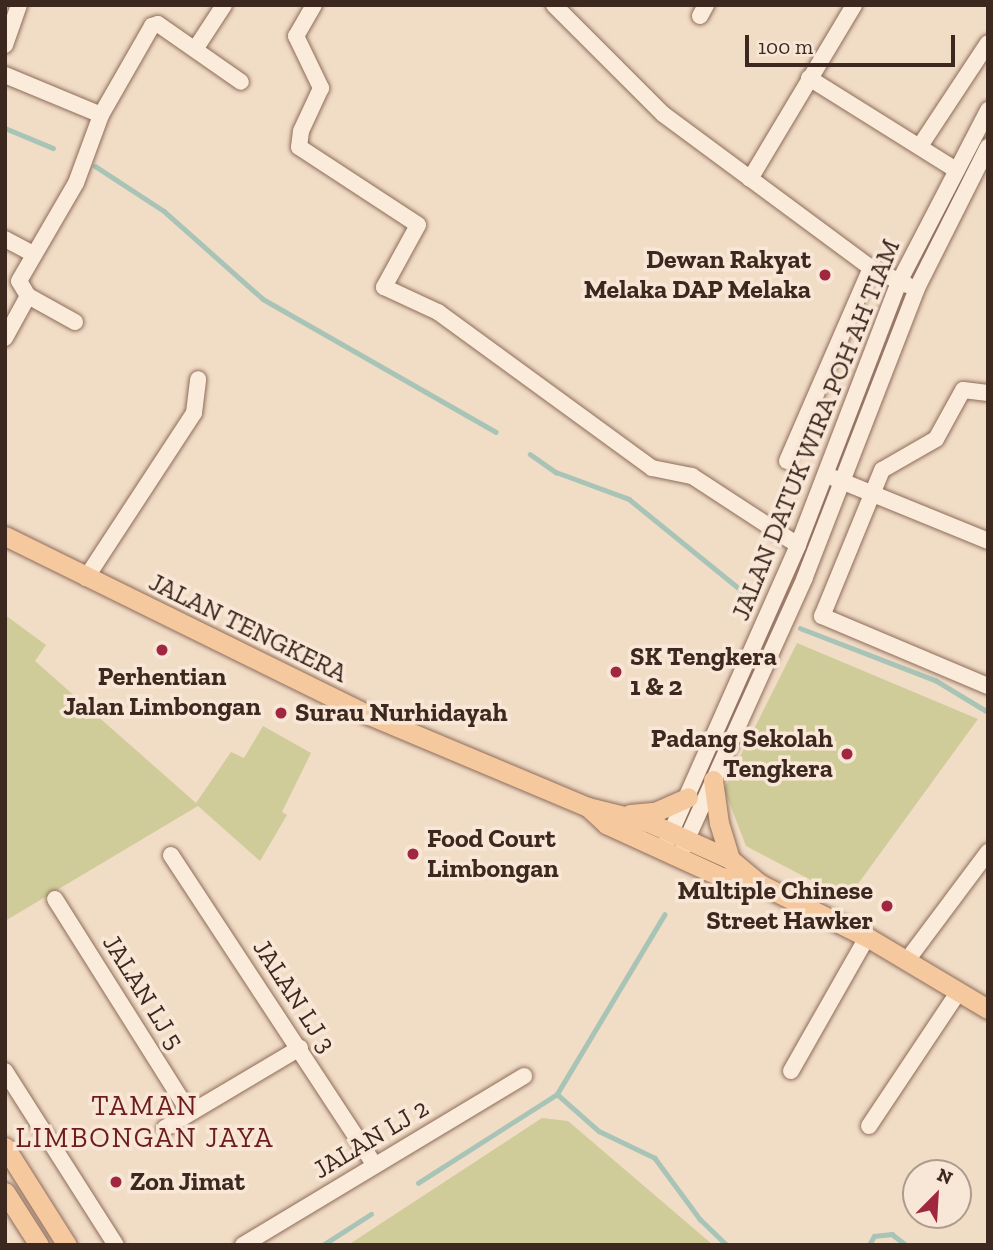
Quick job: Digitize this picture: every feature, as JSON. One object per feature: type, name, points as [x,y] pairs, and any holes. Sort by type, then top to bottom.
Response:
[{"type":"main road","name":"JALAN TENGKERA","points":[[5,536],[369,715],[588,807],[629,814],[722,877],[760,884]]},
{"type":"main road","points":[[713,780],[719,823],[730,859]]},
{"type":"main road","points":[[629,814],[655,811],[688,797]]},
{"type":"main road","name":"JALAN TENGKERA","points":[[588,807],[606,824],[730,859],[760,884],[867,937],[988,1009]]},
{"type":"main road","points":[[5,1147],[67,1245]]},
{"type":"main road","points":[[5,1192],[39,1245]]},
{"type":"street","points":[[5,45],[19,5]]},
{"type":"street","points":[[196,48],[224,5]]},
{"type":"street","points":[[314,5],[296,36],[321,88],[301,131],[299,147],[418,225],[384,287],[438,312],[652,468],[692,475],[798,545]]},
{"type":"street","points":[[554,5],[663,114],[871,268],[917,288]]},
{"type":"street","points":[[750,179],[853,5]]},
{"type":"street","points":[[75,322],[28,296],[19,281],[76,183],[101,115],[152,26],[158,24],[241,82]]},
{"type":"street","points":[[920,146],[988,43]]},
{"type":"street","points":[[5,75],[101,115]]},
{"type":"street","points":[[809,78],[956,170]]},
{"type":"street","name":"JALAN DATUK WIRA POH AH TIAM","points":[[675,845],[688,797],[798,545],[899,282],[988,110]]},
{"type":"street","name":"JALAN DATUK WIRA POH AH TIAM","points":[[675,845],[713,780],[843,482],[917,288],[988,147]]},
{"type":"street","points":[[5,239],[33,254]]},
{"type":"street","points":[[787,461],[871,268]]},
{"type":"street","points":[[5,338],[28,296]]},
{"type":"street","points":[[86,578],[194,413],[198,379]]},
{"type":"street","points":[[988,393],[963,390],[936,439],[892,461],[882,470],[822,616],[988,686]]},
{"type":"street","points":[[826,475],[988,541]]},
{"type":"street","points":[[908,960],[988,852]]},
{"type":"street","name":"JALAN LJ 3","points":[[171,855],[375,1165]]},
{"type":"street","name":"JALAN LJ 5","points":[[55,899],[189,1112]]},
{"type":"street","points":[[791,1071],[867,937]]},
{"type":"street","points":[[869,1126],[959,991]]},
{"type":"street","points":[[165,1128],[300,1048]]},
{"type":"street","points":[[5,1071],[116,1245]]},
{"type":"street","name":"JALAN LJ 2","points":[[243,1245],[524,1076]]},
{"type":"shaded area","points":[[5,615],[46,645],[35,661],[196,803],[231,752],[244,758],[263,726],[311,753],[282,812],[287,815],[260,861],[198,806],[5,921]]},
{"type":"shaded area","name":"Padang Sekolah Tengkera","points":[[797,643],[978,719],[847,899],[746,846],[724,789]]},
{"type":"shaded area","points":[[542,1118],[568,1121],[713,1245],[348,1245]]},
{"type":"waterway","points":[[5,128],[53,148]]},
{"type":"waterway","points":[[95,166],[164,211],[263,299],[496,432]]},
{"type":"waterway","points":[[530,454],[556,472],[629,499],[752,599]]},
{"type":"waterway","points":[[800,628],[935,680],[988,712]]},
{"type":"waterway","points":[[418,1183],[557,1094],[664,915]]},
{"type":"waterway","points":[[557,1094],[599,1131],[655,1158],[700,1219],[727,1245]]},
{"type":"waterway","points":[[323,1245],[371,1214]]},
{"type":"waterway","points":[[869,1245],[874,1236],[892,1234],[906,1245]]},
{"type":"place","name":"Dewan Rakyat Melaka DAP Melaka","points":[[825,275]]},
{"type":"place","name":"Perhentian Jalan Limbongan","points":[[162,650]]},
{"type":"place","name":"SK Tengkera 1 & 2","points":[[616,672]]},
{"type":"place","name":"Surau Nurhidayah","points":[[281,713]]},
{"type":"place","name":"Padang Sekolah Tengkera","points":[[847,754]]},
{"type":"place","name":"Food Court Limbongan","points":[[413,854]]},
{"type":"place","name":"Multiple Chinese Street Hawker","points":[[887,906]]},
{"type":"place","name":"Zon Jimat","points":[[116,1182]]},
{"type":"district","name":"TAMAN LIMBONGAN JAYA","points":[[145,1122]]}]
